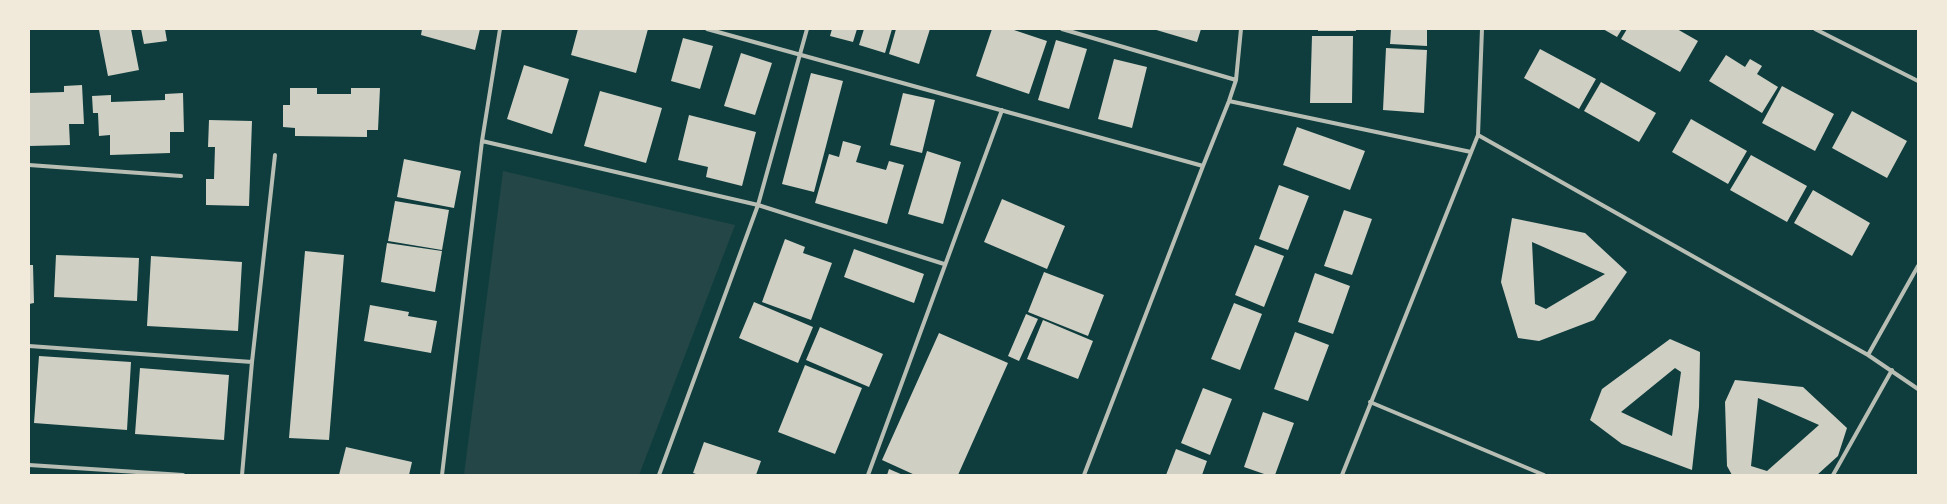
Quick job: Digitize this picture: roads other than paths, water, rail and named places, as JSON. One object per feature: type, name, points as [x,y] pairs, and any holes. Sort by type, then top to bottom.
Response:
[{"type":"street","points":[[442,475],[482,141],[500,29]]},
{"type":"street","points":[[706,29],[1203,166]]},
{"type":"street","points":[[659,475],[758,206],[807,29]]},
{"type":"street","points":[[1062,29],[1236,80]]},
{"type":"street","points":[[1084,475],[1229,101],[1236,80],[1241,29]]},
{"type":"street","points":[[1342,475],[1478,135],[1482,29]]},
{"type":"street","points":[[1816,29],[1918,81]]},
{"type":"street","points":[[1229,101],[1471,152]]},
{"type":"street","points":[[868,475],[944,264],[1002,110]]},
{"type":"street","points":[[1478,135],[1868,355],[1918,389]]},
{"type":"street","points":[[482,141],[758,206],[944,264]]},
{"type":"street","points":[[242,475],[252,362],[275,155]]},
{"type":"street","points":[[29,165],[181,176]]},
{"type":"street","points":[[1868,355],[1918,266]]},
{"type":"street","points":[[29,346],[252,362]]},
{"type":"street","points":[[1833,475],[1892,370]]},
{"type":"street","points":[[1370,402],[1544,475]]},
{"type":"street","points":[[29,464],[183,475]]}]
